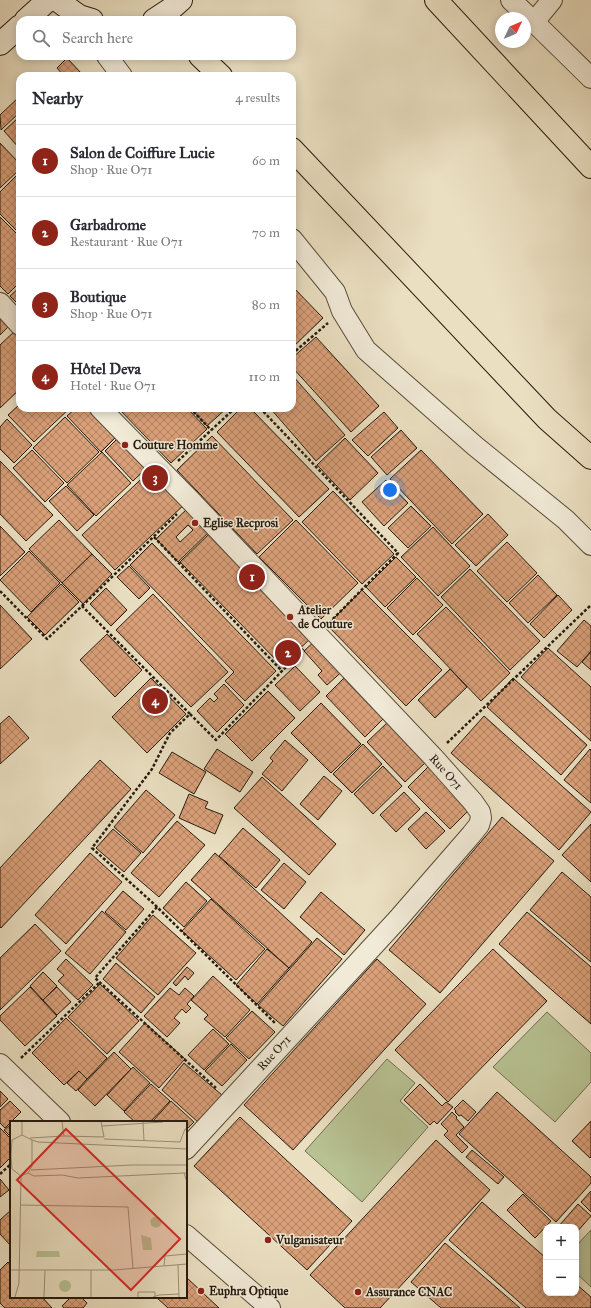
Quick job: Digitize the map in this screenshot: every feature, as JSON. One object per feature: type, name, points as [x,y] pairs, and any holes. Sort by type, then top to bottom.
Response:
[{"type":"highway","points":[[436,0],[591,167]]},
{"type":"highway","points":[[204,60],[217,72]]},
{"type":"highway","points":[[296,153],[547,419],[591,458]]},
{"type":"main road","points":[[30,16],[48,0]]},
{"type":"main road","points":[[56,0],[79,16]]},
{"type":"main road","points":[[160,16],[181,0]]},
{"type":"main road","points":[[0,44],[16,30]]},
{"type":"street","points":[[511,0],[591,78]]},
{"type":"street","points":[[534,22],[552,0]]},
{"type":"street","points":[[110,60],[119,72]]},
{"type":"street","points":[[296,244],[335,292],[342,311],[366,350],[475,446],[566,520],[591,545]]},
{"type":"street","points":[[0,303],[16,320]]},
{"type":"street","name":"Rue O71","points":[[104,412],[191,501],[432,757],[473,802],[480,812],[481,818],[479,825],[398,919],[187,1148]]},
{"type":"street","points":[[4,1068],[59,1121]]},
{"type":"street","points":[[187,1236],[270,1308]]},
{"type":"path","points":[[296,351],[342,311]]},
{"type":"path","points":[[194,412],[211,430]]},
{"type":"path","points":[[165,474],[231,412]]},
{"type":"path","points":[[82,606],[216,740],[281,670],[398,553],[264,412]]},
{"type":"path","points":[[0,591],[47,639],[191,501]]},
{"type":"path","points":[[154,537],[281,670]]},
{"type":"path","points":[[432,757],[591,605]]},
{"type":"path","points":[[190,714],[170,733],[152,769],[92,848],[157,907],[289,1037]]},
{"type":"path","points":[[157,907],[95,978],[230,1101]]},
{"type":"path","points":[[4,1068],[100,982]]},
{"type":"path","points":[[0,1174],[10,1165]]},
{"type":"green space","points":[[547,1012],[591,1053],[591,1082],[555,1122],[493,1067]]},
{"type":"green space","points":[[387,1059],[415,1083],[400,1101],[428,1127],[362,1202],[305,1151]]},
{"type":"green space","points":[[591,1230],[591,1287],[579,1276],[579,1243]]},
{"type":"building","points":[[65,60],[69,60],[80,72],[60,72],[57,68]]},
{"type":"building","points":[[16,100],[16,116],[1,130],[0,115]]},
{"type":"building","points":[[16,120],[16,144],[4,131]]},
{"type":"building","points":[[0,143],[16,160],[16,173],[0,188]]},
{"type":"building","points":[[16,176],[16,230],[0,214],[0,192]]},
{"type":"building","points":[[0,217],[16,233],[16,286],[8,294],[0,286]]},
{"type":"building","points":[[296,290],[323,318],[296,344]]},
{"type":"building","points":[[16,291],[16,302],[10,296]]},
{"type":"building","points":[[0,311],[12,323],[0,335]]},
{"type":"building","points":[[16,330],[16,393],[0,408],[0,345]]},
{"type":"building","points":[[316,337],[379,406],[351,432],[296,371],[296,354]]},
{"type":"building","points":[[296,380],[345,435],[316,461],[273,412],[296,412]]},
{"type":"building","points":[[16,408],[16,412],[66,412],[34,442],[8,415]]},
{"type":"building","points":[[72,412],[96,412],[118,435],[101,452],[67,416]]},
{"type":"building","points":[[122,412],[191,412],[207,429],[171,463]]},
{"type":"building","points":[[194,412],[223,412],[207,426]]},
{"type":"building","points":[[237,412],[254,412],[329,489],[299,517],[217,432]]},
{"type":"building","points":[[384,412],[398,428],[368,456],[352,440]]},
{"type":"building","points":[[65,417],[99,452],[67,483],[33,448]]},
{"type":"building","points":[[7,419],[32,445],[14,463],[0,449],[0,427]]},
{"type":"building","points":[[401,430],[417,448],[387,475],[371,457]]},
{"type":"building","points":[[122,434],[151,464],[133,481],[105,451]]},
{"type":"building","points":[[212,436],[293,520],[257,554],[177,470]]},
{"type":"building","points":[[345,438],[378,473],[350,500],[317,465]]},
{"type":"building","points":[[32,450],[64,483],[45,502],[13,468]]},
{"type":"building","points":[[421,450],[483,514],[452,544],[390,479]]},
{"type":"building","points":[[102,452],[131,483],[96,516],[67,485]]},
{"type":"building","points":[[0,461],[53,515],[26,541],[0,514]]},
{"type":"building","points":[[154,467],[187,502],[115,570],[82,535]]},
{"type":"building","points":[[386,480],[408,503],[384,526],[362,502]]},
{"type":"building","points":[[66,486],[94,515],[77,531],[49,501]]},
{"type":"building","points":[[333,491],[394,554],[362,584],[302,522]]},
{"type":"building","points":[[191,505],[213,528],[178,562],[156,539]],"holes":[[[188,525],[193,530],[180,542],[176,537]]]},
{"type":"building","points":[[411,506],[431,526],[408,548],[388,528]]},
{"type":"building","points":[[488,514],[508,535],[476,566],[455,545]]},
{"type":"building","points":[[59,520],[92,554],[62,583],[29,549]]},
{"type":"building","points":[[296,520],[358,583],[321,619],[259,557]]},
{"type":"building","points":[[0,526],[25,552],[0,576]]},
{"type":"building","points":[[433,527],[470,566],[438,596],[401,557]]},
{"type":"building","points":[[213,530],[315,634],[282,666],[180,562]]},
{"type":"building","points":[[507,542],[537,573],[507,602],[477,571]]},
{"type":"building","points":[[152,543],[276,671],[245,701],[225,681],[234,672],[130,565]]},
{"type":"building","points":[[29,551],[60,583],[31,612],[0,580]]},
{"type":"building","points":[[92,554],[112,574],[83,604],[62,583]]},
{"type":"building","points":[[396,557],[416,577],[385,607],[366,587]]},
{"type":"building","points":[[129,566],[150,588],[139,599],[117,577]]},
{"type":"building","points":[[470,569],[540,641],[510,670],[441,597]]},
{"type":"building","points":[[538,575],[557,595],[528,623],[509,603]]},
{"type":"building","points":[[417,578],[443,605],[413,635],[387,608]]},
{"type":"building","points":[[61,584],[79,602],[45,635],[27,617]]},
{"type":"building","points":[[106,588],[127,610],[111,626],[90,604]]},
{"type":"building","points":[[362,590],[442,670],[406,706],[327,625]]},
{"type":"building","points":[[153,594],[228,672],[191,707],[116,630]]},
{"type":"building","points":[[558,595],[572,610],[544,638],[530,624]]},
{"type":"building","points":[[0,605],[32,639],[0,669]]},
{"type":"building","points":[[446,607],[510,673],[481,701],[417,634]]},
{"type":"building","points":[[584,620],[591,626],[591,651],[577,667],[557,651]]},
{"type":"building","points":[[107,634],[142,670],[115,697],[80,660]]},
{"type":"building","points":[[318,638],[346,668],[327,685],[318,675],[322,671],[304,651]]},
{"type":"building","points":[[548,648],[591,687],[591,741],[521,677]]},
{"type":"building","points":[[591,652],[591,670],[582,662]]},
{"type":"building","points":[[295,666],[320,692],[300,711],[275,685]]},
{"type":"building","points":[[450,669],[467,687],[435,718],[418,700]]},
{"type":"building","points":[[151,678],[186,714],[147,753],[112,717]]},
{"type":"building","points":[[344,678],[383,719],[365,737],[326,696]]},
{"type":"building","points":[[513,678],[587,745],[561,775],[487,707]]},
{"type":"building","points":[[224,684],[244,705],[217,732],[197,711],[210,698],[214,702],[218,698],[214,694]]},
{"type":"building","points":[[268,691],[295,718],[252,761],[225,734]]},
{"type":"building","points":[[321,703],[361,744],[331,773],[291,733]]},
{"type":"building","points":[[9,716],[29,738],[0,764],[0,724]]},
{"type":"building","points":[[484,716],[591,812],[559,850],[451,753]]},
{"type":"building","points":[[389,721],[427,761],[405,782],[367,742]]},
{"type":"building","points":[[285,740],[308,760],[282,791],[262,774],[273,761],[270,758]]},
{"type":"building","points":[[363,744],[382,764],[352,793],[333,774]]},
{"type":"building","points":[[217,749],[253,772],[240,792],[204,769]]},
{"type":"building","points":[[590,749],[591,750],[591,803],[564,780]]},
{"type":"building","points":[[172,752],[206,772],[194,794],[159,773]]},
{"type":"building","points":[[100,760],[131,789],[1,928],[0,868]]},
{"type":"building","points":[[383,766],[402,786],[373,814],[354,794]]},
{"type":"building","points":[[429,766],[471,808],[450,829],[408,787]]},
{"type":"building","points":[[324,776],[342,791],[318,820],[300,804]]},
{"type":"building","points":[[262,777],[336,844],[309,875],[234,808]]},
{"type":"building","points":[[146,790],[175,815],[143,853],[114,827]]},
{"type":"building","points":[[404,792],[420,809],[396,832],[380,815]]},
{"type":"building","points":[[189,794],[208,802],[205,808],[223,815],[215,834],[179,818]]},
{"type":"building","points":[[426,812],[445,831],[426,849],[408,829]]},
{"type":"building","points":[[502,817],[554,861],[440,993],[389,950]]},
{"type":"building","points":[[177,821],[205,845],[159,897],[131,873]]},
{"type":"building","points":[[591,824],[591,882],[562,855]]},
{"type":"building","points":[[243,828],[280,860],[256,888],[219,856]]},
{"type":"building","points":[[113,829],[141,853],[124,872],[96,848]]},
{"type":"building","points":[[90,853],[122,882],[66,944],[35,915]]},
{"type":"building","points":[[215,853],[312,942],[289,968],[191,880]]},
{"type":"building","points":[[284,863],[306,882],[284,909],[261,890]]},
{"type":"building","points":[[562,872],[591,897],[591,962],[530,910]]},
{"type":"building","points":[[186,882],[207,901],[184,927],[163,908]]},
{"type":"building","points":[[123,891],[144,909],[126,930],[105,912]]},
{"type":"building","points":[[321,892],[365,930],[344,955],[300,917]]},
{"type":"building","points":[[211,899],[265,949],[236,980],[182,931]]},
{"type":"building","points":[[102,911],[126,932],[90,974],[65,953]]},
{"type":"building","points":[[527,912],[591,967],[591,1024],[499,944]]},
{"type":"building","points":[[153,915],[196,953],[158,995],[116,958]]},
{"type":"building","points":[[35,924],[61,951],[0,1010],[0,958]]},
{"type":"building","points":[[317,938],[342,959],[283,1026],[258,1005]]},
{"type":"building","points":[[267,949],[289,968],[257,1004],[236,985]]},
{"type":"building","points":[[493,949],[547,1001],[448,1102],[395,1050]]},
{"type":"building","points":[[66,959],[93,985],[78,1000],[58,981],[64,975],[57,969]]},
{"type":"building","points":[[377,959],[426,1004],[293,1150],[244,1105]]},
{"type":"building","points":[[116,963],[155,997],[141,1013],[103,979]]},
{"type":"building","points":[[187,967],[194,973],[188,980],[185,976],[176,986],[173,983]]},
{"type":"building","points":[[43,972],[57,986],[43,1000],[30,986]]},
{"type":"building","points":[[213,976],[250,1010],[225,1037],[204,1019],[208,1015],[191,1000]]},
{"type":"building","points":[[100,984],[139,1021],[107,1054],[68,1017]]},
{"type":"building","points":[[30,987],[57,1016],[25,1046],[0,1020],[0,1016]]},
{"type":"building","points":[[57,987],[71,1002],[57,1015],[43,1000]]},
{"type":"building","points":[[170,988],[179,995],[185,988],[194,996],[187,1004],[191,1008],[186,1013],[182,1009],[174,1018],[180,1023],[167,1037],[144,1016]]},
{"type":"building","points":[[252,1011],[275,1032],[249,1059],[226,1038]]},
{"type":"building","points":[[66,1018],[107,1058],[87,1079],[79,1071],[64,1085],[32,1053]]},
{"type":"building","points":[[145,1023],[185,1059],[159,1088],[119,1052]]},
{"type":"building","points":[[213,1029],[229,1044],[204,1070],[188,1055]]},
{"type":"building","points":[[231,1044],[247,1060],[222,1086],[205,1071]]},
{"type":"building","points":[[114,1052],[131,1069],[95,1106],[78,1090]]},
{"type":"building","points":[[184,1063],[222,1095],[198,1122],[162,1090]]},
{"type":"building","points":[[133,1067],[150,1083],[124,1111],[107,1095]]},
{"type":"building","points":[[79,1071],[87,1079],[76,1091],[67,1083]]},
{"type":"building","points":[[151,1084],[170,1101],[151,1121],[134,1121],[124,1112]]},
{"type":"building","points":[[420,1084],[442,1106],[446,1102],[453,1107],[437,1124],[434,1121],[430,1125],[404,1100]]},
{"type":"building","points":[[0,1091],[8,1099],[0,1107]]},
{"type":"building","points":[[497,1092],[591,1177],[591,1183],[556,1222],[459,1134]]},
{"type":"building","points":[[463,1100],[476,1112],[468,1121],[461,1115],[459,1116],[454,1109]]},
{"type":"building","points":[[10,1101],[21,1112],[12,1121],[10,1121],[5,1128],[0,1123],[0,1110]]},
{"type":"building","points":[[171,1101],[194,1122],[187,1129],[187,1121],[153,1121]]},
{"type":"building","points":[[452,1112],[464,1127],[456,1135],[468,1147],[462,1153],[444,1135],[448,1131],[441,1124]]},
{"type":"building","points":[[240,1117],[352,1221],[307,1270],[194,1166]]},
{"type":"building","points":[[591,1121],[591,1157],[590,1158],[572,1141]]},
{"type":"building","points":[[10,1125],[10,1136],[4,1130]]},
{"type":"building","points":[[0,1128],[10,1138],[10,1158],[0,1168]]},
{"type":"building","points":[[436,1140],[490,1190],[380,1308],[345,1308],[310,1275]]},
{"type":"building","points":[[472,1150],[504,1177],[498,1184],[466,1157]]},
{"type":"building","points":[[0,1179],[9,1190],[0,1197]]},
{"type":"building","points":[[591,1191],[591,1212],[581,1202]]},
{"type":"building","points":[[523,1194],[551,1221],[548,1224],[543,1224],[543,1230],[535,1238],[507,1210]]},
{"type":"building","points":[[482,1202],[543,1255],[543,1296],[579,1296],[579,1287],[591,1297],[591,1308],[526,1308],[449,1240]]},
{"type":"building","points":[[578,1204],[591,1216],[579,1230],[579,1224],[561,1224]]},
{"type":"building","points":[[10,1211],[10,1245],[0,1234],[0,1220]]},
{"type":"building","points":[[445,1243],[520,1308],[441,1308],[411,1282]]},
{"type":"building","points":[[8,1262],[10,1265],[10,1298],[43,1298],[52,1308],[5,1308],[0,1303],[0,1270]]},
{"type":"building","points":[[187,1278],[219,1308],[168,1308],[157,1298],[187,1298]]},
{"type":"building","points":[[70,1298],[82,1298],[87,1303],[83,1308],[64,1308],[62,1306]]},
{"type":"place","name":"Couture Homme","points":[[125,445]]},
{"type":"place","name":"Boutique","points":[[155,478]]},
{"type":"place","name":"Eglise Recprosi","points":[[195,523]]},
{"type":"place","name":"Salon de Coiffure Lucie","points":[[252,577]]},
{"type":"place","name":"Atelier de Couture","points":[[290,617]]},
{"type":"place","name":"Garbadrome","points":[[288,653]]},
{"type":"place","name":"Hôtel Deva","points":[[155,701]]},
{"type":"place","name":"Vulganisateur","points":[[268,1240]]},
{"type":"place","name":"Euphra Optique","points":[[201,1291]]},
{"type":"place","name":"Assurance CNAC","points":[[358,1292]]}]
